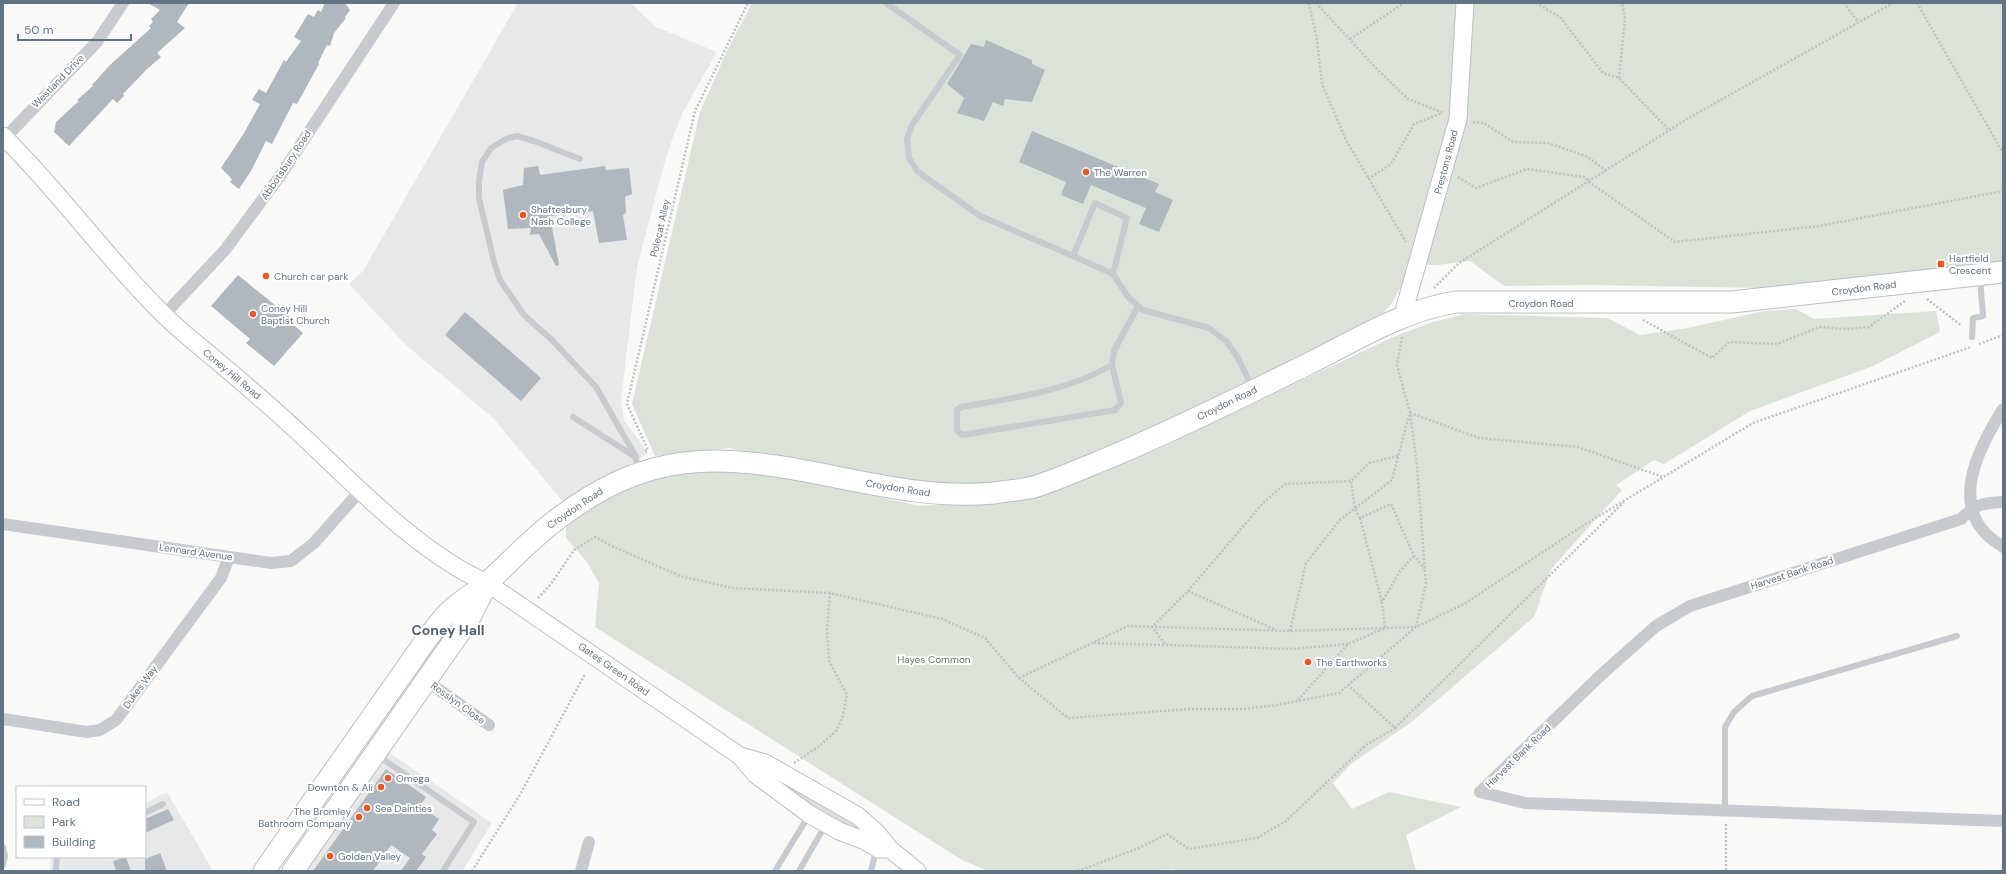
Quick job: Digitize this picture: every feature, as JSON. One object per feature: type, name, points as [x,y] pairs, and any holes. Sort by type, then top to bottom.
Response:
[{"type":"highway","name":"Croydon Road","points":[[264,871],[448,613],[487,583],[516,554],[569,510],[604,488],[637,464],[664,465],[691,462],[742,461],[776,465],[917,493],[976,494],[1006,492],[1030,488],[1137,446],[1406,316],[1437,305],[1456,302],[1732,302],[2003,272]]},
{"type":"highway","name":"Croydon Road","points":[[293,871],[376,755],[469,619],[487,583]]},
{"type":"street","name":"Westland Drive","points":[[4,137],[96,42],[123,3]]},
{"type":"street","name":"Abbotsbury Road","points":[[164,315],[225,250],[280,176],[394,3]]},
{"type":"street","name":"Prestons Road","points":[[1406,316],[1405,306],[1444,168],[1465,3]]},
{"type":"street","name":"Coney Hill Road","points":[[4,137],[46,182],[107,255],[164,315],[268,403],[360,491],[420,541],[466,573],[487,583]]},
{"type":"street","points":[[2003,409],[1983,441],[1974,465],[1970,487],[1972,508],[1977,520],[1986,534],[2003,547]]},
{"type":"street","name":"Lennard Avenue","points":[[3,524],[271,563],[291,561],[314,543],[360,491]]},
{"type":"street","points":[[1972,508],[1983,503],[2003,502]]},
{"type":"street","name":"Harvest Bank Road","points":[[1972,508],[1961,520],[1751,586],[1684,610],[1656,626],[1602,674],[1480,792],[1525,803],[2003,821]]},
{"type":"street","name":"Dukes Way","points":[[3,719],[87,732],[100,730],[116,720],[220,578],[229,557]]},
{"type":"street","name":"Gates Green Road","points":[[487,583],[740,756],[754,774],[809,814],[827,824],[885,849],[917,871]]},
{"type":"street","points":[[408,668],[427,681]]},
{"type":"street","name":"Rosslyn Close","points":[[427,681],[489,725]]},
{"type":"street","name":"Gates Green Road","points":[[740,756],[764,763],[858,816],[876,832],[885,849]]},
{"type":"street","points":[[581,871],[589,842]]},
{"type":"lane","points":[[886,3],[960,55],[912,124],[907,140],[909,158],[918,172],[980,216],[1113,274],[1128,297],[1142,310],[1209,328],[1227,342],[1238,358],[1254,390]]},
{"type":"lane","points":[[580,159],[517,136],[506,139],[491,148],[482,162],[479,181],[479,198],[494,262],[500,280],[524,315],[552,340],[596,387],[637,464]]},
{"type":"lane","points":[[1073,256],[1095,203],[1127,218],[1113,274]]},
{"type":"lane","points":[[1972,335],[1973,318],[1983,316],[1980,274]]},
{"type":"lane","points":[[1112,365],[1083,380],[1045,392],[961,407],[957,410],[957,430],[962,435],[1115,410],[1121,403],[1112,365],[1114,351],[1138,306]]},
{"type":"lane","points":[[574,417],[637,464]]},
{"type":"lane","points":[[1725,811],[1725,727],[1734,712],[1752,696],[1957,636]]},
{"type":"lane","points":[[376,755],[474,822],[443,871]]},
{"type":"lane","points":[[146,812],[163,804]]},
{"type":"lane","points":[[775,871],[809,814]]},
{"type":"lane","points":[[799,871],[827,824]]},
{"type":"lane","points":[[3,847],[5,856],[3,865]]},
{"type":"lane","points":[[871,871],[875,855],[885,849]]},
{"type":"lane","points":[[56,871],[57,858]]},
{"type":"path","name":"Polecat Alley","points":[[637,464],[648,450],[627,404],[695,111],[748,3]]},
{"type":"path","points":[[1309,3],[1317,40],[1322,84],[1346,140],[1402,237],[1419,259]]},
{"type":"path","points":[[1316,3],[1408,99],[1450,116],[1484,124],[1513,142],[1548,143],[1588,157],[1606,171]]},
{"type":"path","points":[[1350,39],[1404,3]]},
{"type":"path","points":[[1536,3],[1560,17],[1603,73],[1620,78],[1669,130]]},
{"type":"path","points":[[1620,78],[1625,18],[1622,3]]},
{"type":"path","points":[[1844,3],[1858,22]]},
{"type":"path","points":[[1432,290],[1459,263],[1669,130],[1893,3]]},
{"type":"path","points":[[1917,3],[2003,153]]},
{"type":"path","points":[[1368,178],[1391,164],[1414,124],[1450,116]]},
{"type":"path","points":[[1444,168],[1476,188],[1526,169],[1584,177],[1676,242],[1818,226],[2003,191]]},
{"type":"path","points":[[1924,297],[1972,335]]},
{"type":"path","points":[[1636,316],[1712,358],[1729,342],[1776,344],[1819,327],[1845,329],[1869,327],[1906,301]]},
{"type":"path","points":[[1406,316],[1397,365],[1410,413],[1417,466],[1426,584],[1416,627]]},
{"type":"path","points":[[527,610],[551,584],[574,550],[595,537],[680,576],[724,586],[773,591],[830,593],[942,619],[985,638],[1019,678],[1068,718],[1190,709],[1244,709],[1298,701],[1339,693],[1416,627],[1464,604],[1584,525],[1753,423],[2003,335]]},
{"type":"path","points":[[1290,630],[1306,563],[1340,520],[1392,480],[1410,413]]},
{"type":"path","points":[[1410,413],[1479,438],[1578,447],[1663,477]]},
{"type":"path","points":[[1152,627],[1188,591],[1264,503],[1285,484],[1351,480],[1369,463],[1398,456]]},
{"type":"path","points":[[1351,480],[1354,509],[1360,518],[1382,602],[1385,628]]},
{"type":"path","points":[[1078,871],[1139,848],[1167,834],[1189,849],[1257,838],[1286,821],[1366,745],[1395,728],[1627,499]]},
{"type":"path","points":[[1360,518],[1391,504],[1414,556],[1425,570]]},
{"type":"path","points":[[1382,602],[1400,571],[1414,556]]},
{"type":"path","points":[[1188,591],[1276,630]]},
{"type":"path","points":[[781,772],[818,747],[836,731],[842,720],[847,695],[829,661],[827,630],[830,593]]},
{"type":"path","points":[[1019,678],[1128,626],[1276,630],[1416,627]]},
{"type":"path","points":[[1152,627],[1166,645]]},
{"type":"path","points":[[1093,643],[1292,649],[1348,644],[1385,628]]},
{"type":"path","points":[[1298,701],[1348,644]]},
{"type":"path","points":[[472,871],[521,793],[584,674]]},
{"type":"path","points":[[1348,685],[1395,728]]},
{"type":"path","points":[[1725,811],[1726,871]]},
{"type":"shaded area","name":"Shaftesbury Nash College","points":[[518,3],[631,3],[656,27],[717,52],[683,112],[673,137],[663,168],[637,267],[621,400],[624,420],[648,453],[566,505],[493,418],[407,346],[349,284],[363,271]]},
{"type":"shaded area","points":[[387,751],[492,823],[462,871],[300,871]]},
{"type":"shaded area","points":[[167,792],[213,871],[50,871],[51,858],[146,858],[146,802]]},
{"type":"green space","points":[[752,3],[2003,3],[2003,261],[1999,264],[1762,288],[1592,285],[1504,286],[1470,261],[1437,265],[1406,265],[1404,281],[1392,303],[1378,319],[1148,432],[1026,481],[922,487],[729,448],[655,456],[632,404],[700,112],[725,55]]},
{"type":"green space","name":"Hayes Common","points":[[1796,309],[1814,319],[1936,311],[1940,332],[1873,366],[1750,411],[1664,464],[1654,460],[1616,485],[1622,490],[1551,569],[1534,617],[1413,721],[1351,764],[1333,783],[1352,809],[1389,792],[1461,807],[1406,835],[1416,871],[1177,871],[1174,869],[1142,871],[988,871],[962,860],[595,627],[599,583],[587,562],[566,538],[566,524],[659,468],[729,464],[919,506],[1031,498],[1158,449],[1393,337],[1430,323],[1465,314],[1607,318],[1640,335],[1688,328],[1764,311]]},
{"type":"green space","points":[[761,767],[839,811],[875,837],[824,817]]},
{"type":"building","points":[[148,3],[189,3],[177,22],[185,28],[157,53],[161,57],[123,94],[124,96],[117,103],[113,99],[69,146],[54,132],[56,122],[79,101],[77,100],[93,86],[92,85],[110,65],[151,28],[149,26],[153,22],[151,19],[160,10]]},
{"type":"building","points":[[325,3],[345,3],[350,10],[345,17],[346,18],[334,33],[330,46],[327,45],[318,63],[319,64],[297,104],[293,103],[272,144],[266,141],[251,171],[239,189],[230,182],[232,179],[221,168],[244,133],[260,104],[252,100],[259,89],[266,93],[284,60],[286,62],[301,41],[294,37],[308,14],[314,17],[318,10],[321,12]]},
{"type":"building","points":[[986,40],[1032,60],[1032,64],[1045,70],[1032,102],[1005,99],[1003,106],[993,102],[984,121],[957,113],[964,98],[947,84],[971,44],[984,47]]},
{"type":"building","name":"The Warren","points":[[1032,131],[1159,184],[1155,192],[1173,200],[1159,232],[1139,224],[1146,208],[1091,185],[1083,204],[1061,195],[1066,182],[1019,162]]},
{"type":"building","points":[[538,166],[540,175],[605,166],[606,170],[629,168],[632,194],[625,197],[626,213],[623,215],[627,240],[599,243],[593,211],[550,216],[559,265],[556,266],[539,234],[530,235],[531,228],[508,229],[503,190],[523,185],[524,168]]},
{"type":"building","name":"Coney Hill Baptist Church","points":[[238,275],[297,323],[294,325],[303,333],[274,366],[246,343],[250,339],[211,306]]},
{"type":"building","points":[[465,312],[541,378],[521,401],[445,335]]},
{"type":"building","points":[[386,769],[426,797],[420,806],[439,819],[432,830],[437,834],[422,854],[426,857],[416,871],[401,871],[410,858],[391,845],[373,871],[313,871]]},
{"type":"building","points":[[168,809],[174,820],[146,833],[146,819]]},
{"type":"building","points":[[160,853],[167,871],[145,871],[145,859]]},
{"type":"building","points":[[126,858],[131,871],[116,871],[113,861]]},
{"type":"place","name":"The Warren","points":[[1086,172]]},
{"type":"place","name":"Shaftesbury Nash College","points":[[523,215]]},
{"type":"place","name":"Hartfield Crescent","points":[[1941,264]]},
{"type":"place","name":"Church car park","points":[[266,276]]},
{"type":"place","name":"Coney Hill Baptist Church","points":[[253,314]]},
{"type":"place","name":"The Earthworks","points":[[1308,662]]},
{"type":"place","name":"Omega","points":[[388,778]]},
{"type":"place","name":"Downton & Ali","points":[[381,787]]},
{"type":"place","name":"Sea Dainties","points":[[367,808]]},
{"type":"place","name":"The Bromley Bathroom Company","points":[[359,817]]},
{"type":"place","name":"Golden Valley","points":[[330,856]]},
{"type":"district","name":"Coney Hall","points":[[448,630]]}]
